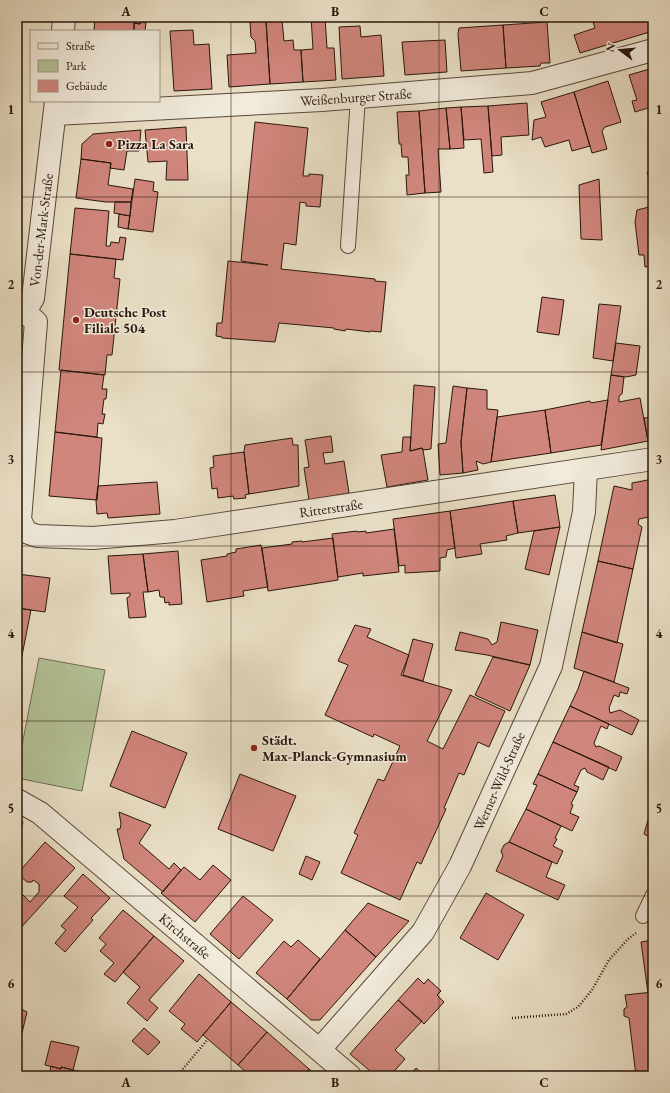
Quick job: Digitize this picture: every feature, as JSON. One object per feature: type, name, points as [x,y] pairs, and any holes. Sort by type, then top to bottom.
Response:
[{"type":"street","points":[[63,30],[64,17]]},
{"type":"street","name":"Weißenburger Straße","points":[[56,107],[322,100],[532,83],[653,50]]},
{"type":"street","name":"Von-der-Mark-Straße","points":[[18,520],[36,322],[21,312],[33,298],[56,107]]},
{"type":"street","name":"Ritterstraße","points":[[18,520],[26,532],[37,536],[93,538],[183,530],[653,459]]},
{"type":"street","name":"Werner-Wild-Straße","points":[[320,1049],[423,932],[463,859],[551,666],[584,512],[586,470]]},
{"type":"street","name":"Kirchstraße","points":[[17,800],[40,813],[350,1076]]},
{"type":"lane","points":[[348,246],[358,97]]},
{"type":"lane","points":[[643,916],[653,895]]},
{"type":"path","points":[[512,1018],[566,1014],[578,1008],[592,990],[609,960],[628,939],[638,931]]},
{"type":"path","points":[[177,1076],[208,1038]]},
{"type":"green space","points":[[39,658],[105,670],[82,791],[17,778],[17,771]]},
{"type":"building","points":[[95,17],[141,17],[140,24],[134,23],[134,30],[94,30]]},
{"type":"building","points":[[311,17],[325,17],[327,48],[334,48],[336,80],[303,82],[301,50],[313,49]]},
{"type":"building","points":[[609,17],[653,17],[653,31],[580,53],[574,35],[595,28],[593,22]]},
{"type":"building","points":[[282,20],[284,41],[293,40],[294,50],[301,50],[303,82],[270,84],[266,21]]},
{"type":"building","points":[[266,21],[270,84],[229,87],[227,55],[256,53],[255,41],[251,37],[250,22]]},
{"type":"building","points":[[141,22],[146,23],[145,30],[134,30],[134,23],[140,24]]},
{"type":"building","points":[[547,22],[550,63],[541,63],[540,66],[506,68],[503,25]]},
{"type":"building","points":[[503,25],[506,68],[461,71],[458,34],[459,28]]},
{"type":"building","points":[[360,26],[361,37],[381,35],[384,76],[342,79],[339,27]]},
{"type":"building","points":[[193,30],[194,45],[209,44],[212,89],[174,91],[170,31]]},
{"type":"building","points":[[445,40],[447,72],[405,75],[402,42]]},
{"type":"building","points":[[653,68],[653,108],[652,105],[651,107],[635,112],[632,101],[637,100],[629,75]]},
{"type":"building","points":[[608,81],[621,122],[605,127],[602,131],[607,149],[592,153],[574,92]]},
{"type":"building","points":[[574,92],[590,146],[572,151],[569,140],[545,147],[541,137],[532,140],[534,120],[546,117],[541,102]]},
{"type":"building","points":[[527,103],[529,135],[501,137],[502,155],[492,156],[488,106]]},
{"type":"building","points":[[488,106],[493,172],[484,173],[481,139],[464,140],[461,107]]},
{"type":"building","points":[[461,107],[464,148],[450,149],[446,108]]},
{"type":"building","points":[[446,108],[450,149],[438,149],[441,192],[425,193],[419,111]]},
{"type":"building","points":[[419,111],[425,193],[407,195],[406,175],[409,175],[408,157],[402,157],[401,144],[399,144],[397,112]]},
{"type":"building","points":[[255,122],[308,128],[303,176],[309,176],[309,174],[323,175],[320,207],[306,206],[306,203],[300,202],[296,245],[284,243],[281,269],[375,279],[375,281],[386,282],[381,332],[346,329],[345,331],[334,328],[279,323],[275,342],[222,338],[216,336],[217,323],[222,323],[228,261],[268,265],[241,261]]},
{"type":"building","points":[[186,127],[188,180],[166,180],[167,161],[148,162],[145,130]]},
{"type":"building","points":[[141,130],[139,151],[127,151],[124,170],[110,168],[111,163],[81,159],[82,144],[93,134]]},
{"type":"building","points":[[81,159],[111,163],[108,185],[133,189],[131,202],[106,202],[76,198]]},
{"type":"building","points":[[653,170],[653,187],[651,187],[647,172]]},
{"type":"building","points":[[135,179],[154,182],[153,191],[158,192],[153,232],[128,229]]},
{"type":"building","points":[[599,179],[602,240],[581,239],[579,185]]},
{"type":"building","points":[[115,202],[131,202],[130,216],[114,213]]},
{"type":"building","points":[[653,206],[653,266],[645,267],[644,255],[639,255],[635,222],[637,210]]},
{"type":"building","points":[[75,208],[109,211],[106,246],[110,246],[111,242],[119,243],[120,237],[126,238],[123,260],[70,254]]},
{"type":"building","points":[[119,214],[130,216],[128,229],[118,227]]},
{"type":"building","points":[[70,254],[116,259],[114,278],[120,279],[112,355],[107,355],[105,375],[59,370]]},
{"type":"building","points":[[542,297],[564,300],[559,335],[537,332]]},
{"type":"building","points":[[599,304],[621,306],[613,361],[593,358]]},
{"type":"building","points":[[616,343],[640,346],[636,375],[626,377],[611,375]]},
{"type":"building","points":[[61,370],[104,375],[102,389],[107,389],[102,414],[105,414],[103,424],[98,423],[97,437],[55,432]]},
{"type":"building","points":[[611,375],[624,377],[622,394],[619,396],[619,402],[640,398],[648,441],[601,450]]},
{"type":"building","points":[[414,385],[435,387],[431,449],[423,450],[422,448],[410,451]]},
{"type":"building","points":[[453,386],[467,388],[461,442],[463,473],[440,475],[438,444],[446,443]]},
{"type":"building","points":[[467,388],[487,390],[487,409],[498,410],[491,462],[483,464],[476,461],[478,470],[463,473],[461,442]]},
{"type":"building","points":[[608,400],[601,445],[551,453],[545,410],[590,401],[591,403]]},
{"type":"building","points":[[545,410],[551,453],[491,462],[497,417]]},
{"type":"building","points":[[653,417],[653,441],[648,441],[644,418]]},
{"type":"building","points":[[55,432],[102,438],[97,500],[49,496]]},
{"type":"building","points":[[331,436],[333,452],[323,453],[325,464],[344,461],[349,493],[309,500],[304,468],[309,467],[305,440]]},
{"type":"building","points":[[403,437],[411,437],[410,451],[422,448],[428,480],[387,487],[381,455],[402,452]]},
{"type":"building","points":[[292,438],[293,445],[298,445],[299,486],[249,494],[244,452],[245,445]]},
{"type":"building","points":[[244,452],[249,494],[245,495],[246,498],[234,499],[233,496],[218,498],[217,488],[212,489],[210,468],[214,467],[213,456]]},
{"type":"building","points":[[653,479],[653,516],[639,519],[638,524],[642,527],[633,569],[598,561],[614,486],[632,490],[632,483]]},
{"type":"building","points":[[157,482],[160,514],[108,518],[107,513],[97,514],[96,501],[98,486]]},
{"type":"building","points":[[555,495],[560,527],[518,533],[513,501]]},
{"type":"building","points":[[513,501],[518,533],[506,536],[507,540],[480,544],[482,554],[456,558],[450,511]]},
{"type":"building","points":[[450,511],[455,548],[447,550],[446,557],[440,558],[440,571],[405,573],[405,565],[399,566],[393,519]]},
{"type":"building","points":[[560,527],[549,575],[525,569],[534,531]]},
{"type":"building","points":[[394,529],[399,572],[363,576],[363,573],[338,577],[332,534],[357,531],[366,531],[366,533]]},
{"type":"building","points":[[333,538],[338,580],[268,591],[262,548],[292,544],[292,542]]},
{"type":"building","points":[[261,545],[268,587],[243,591],[244,596],[207,602],[201,560],[227,556],[227,554],[236,552],[236,549]]},
{"type":"building","points":[[178,551],[182,604],[169,605],[169,602],[165,603],[164,597],[160,597],[159,590],[148,592],[143,554]]},
{"type":"building","points":[[143,554],[148,592],[143,592],[146,617],[129,618],[127,598],[130,596],[130,593],[111,594],[108,556]]},
{"type":"building","points":[[598,561],[633,569],[617,643],[582,632]]},
{"type":"building","points":[[17,574],[50,578],[45,612],[17,608]]},
{"type":"building","points":[[17,608],[31,610],[17,681]]},
{"type":"building","points":[[501,622],[538,630],[530,665],[487,655],[455,650],[460,632],[488,639],[492,645],[497,642]]},
{"type":"building","points":[[355,625],[371,629],[367,637],[409,655],[401,675],[452,690],[427,741],[443,749],[470,695],[505,711],[489,747],[478,742],[464,775],[459,773],[444,808],[446,809],[421,864],[417,862],[400,900],[341,873],[358,835],[354,833],[378,779],[384,781],[400,746],[374,734],[373,737],[325,715],[348,665],[338,661]]},
{"type":"building","points":[[582,632],[623,644],[614,682],[574,668]]},
{"type":"building","points":[[413,639],[433,644],[423,681],[403,675]]},
{"type":"building","points":[[493,657],[530,665],[510,711],[475,695]]},
{"type":"building","points":[[584,671],[629,688],[627,694],[620,692],[619,697],[614,695],[609,708],[610,713],[620,710],[639,720],[632,735],[570,706]]},
{"type":"building","points":[[570,706],[609,724],[607,729],[601,726],[594,743],[596,747],[599,746],[622,757],[616,771],[553,742]]},
{"type":"building","points":[[132,731],[187,753],[165,808],[110,786]]},
{"type":"building","points":[[553,742],[609,767],[603,780],[587,772],[585,768],[581,770],[574,785],[579,787],[577,792],[538,774]]},
{"type":"building","points":[[240,774],[296,796],[273,851],[218,829]]},
{"type":"building","points":[[538,774],[577,792],[571,804],[573,805],[570,813],[579,817],[572,831],[526,809],[537,785],[533,784]]},
{"type":"building","points":[[653,806],[653,839],[644,834]]},
{"type":"building","points":[[526,809],[561,826],[553,846],[563,851],[557,864],[509,842]]},
{"type":"building","points":[[119,812],[151,825],[139,843],[169,869],[174,863],[181,870],[163,892],[124,859],[117,829],[120,829],[121,824]]},
{"type":"building","points":[[17,821],[23,822],[17,844]]},
{"type":"building","points":[[45,842],[75,868],[17,932],[17,897],[21,893],[30,902],[39,892],[39,884],[33,880],[32,882],[27,882],[19,875],[19,872]]},
{"type":"building","points":[[509,842],[552,862],[546,877],[565,885],[558,900],[496,871],[503,856],[501,851],[504,845]]},
{"type":"building","points":[[306,856],[320,862],[312,880],[299,874]]},
{"type":"building","points":[[213,865],[231,880],[195,922],[161,893],[184,867],[200,880]]},
{"type":"building","points":[[83,874],[110,898],[91,918],[93,920],[65,952],[55,943],[66,930],[61,926],[78,907],[64,896]]},
{"type":"building","points":[[486,893],[524,915],[498,960],[460,938]]},
{"type":"building","points":[[243,896],[273,920],[239,959],[210,934]]},
{"type":"building","points":[[368,903],[409,921],[376,957],[345,930]]},
{"type":"building","points":[[123,910],[154,936],[115,982],[104,974],[114,963],[100,951],[106,944],[99,938]]},
{"type":"building","points":[[345,930],[376,957],[320,1020],[311,1020],[287,999]]},
{"type":"building","points":[[154,936],[184,961],[149,1000],[158,1008],[147,1021],[127,1003],[140,987],[123,972]]},
{"type":"building","points":[[298,940],[320,959],[287,999],[256,973],[284,941],[291,947]]},
{"type":"building","points":[[653,940],[653,992],[648,993],[641,942]]},
{"type":"building","points":[[199,974],[231,1002],[197,1042],[181,1029],[185,1024],[169,1011]]},
{"type":"building","points":[[418,978],[424,984],[428,979],[441,991],[437,995],[444,1002],[424,1024],[398,1000]]},
{"type":"building","points":[[653,992],[653,1076],[636,1076],[629,1018],[624,1016],[624,1009],[627,1007],[625,995]]},
{"type":"building","points":[[398,1000],[422,1021],[395,1050],[405,1059],[390,1076],[376,1076],[350,1054]]},
{"type":"building","points":[[231,1002],[267,1032],[238,1065],[203,1035]]},
{"type":"building","points":[[17,1007],[27,1012],[17,1054]]},
{"type":"building","points":[[144,1028],[160,1042],[148,1055],[132,1041]]},
{"type":"building","points":[[267,1032],[309,1069],[303,1076],[251,1076],[238,1065]]},
{"type":"building","points":[[51,1041],[79,1047],[73,1070],[45,1065]]},
{"type":"building","points":[[51,1066],[61,1069],[61,1067],[98,1076],[49,1076]]},
{"type":"building","points":[[416,1068],[425,1076],[409,1076]]},
{"type":"building","points":[[309,1069],[317,1076],[303,1076]]},
{"type":"place","name":"Pizza La Sara","points":[[109,144]]},
{"type":"place","name":"Deutsche Post Filiale 504","points":[[76,320]]},
{"type":"place","name":"Städt. Max-Planck-Gymnasium","points":[[254,748]]}]
